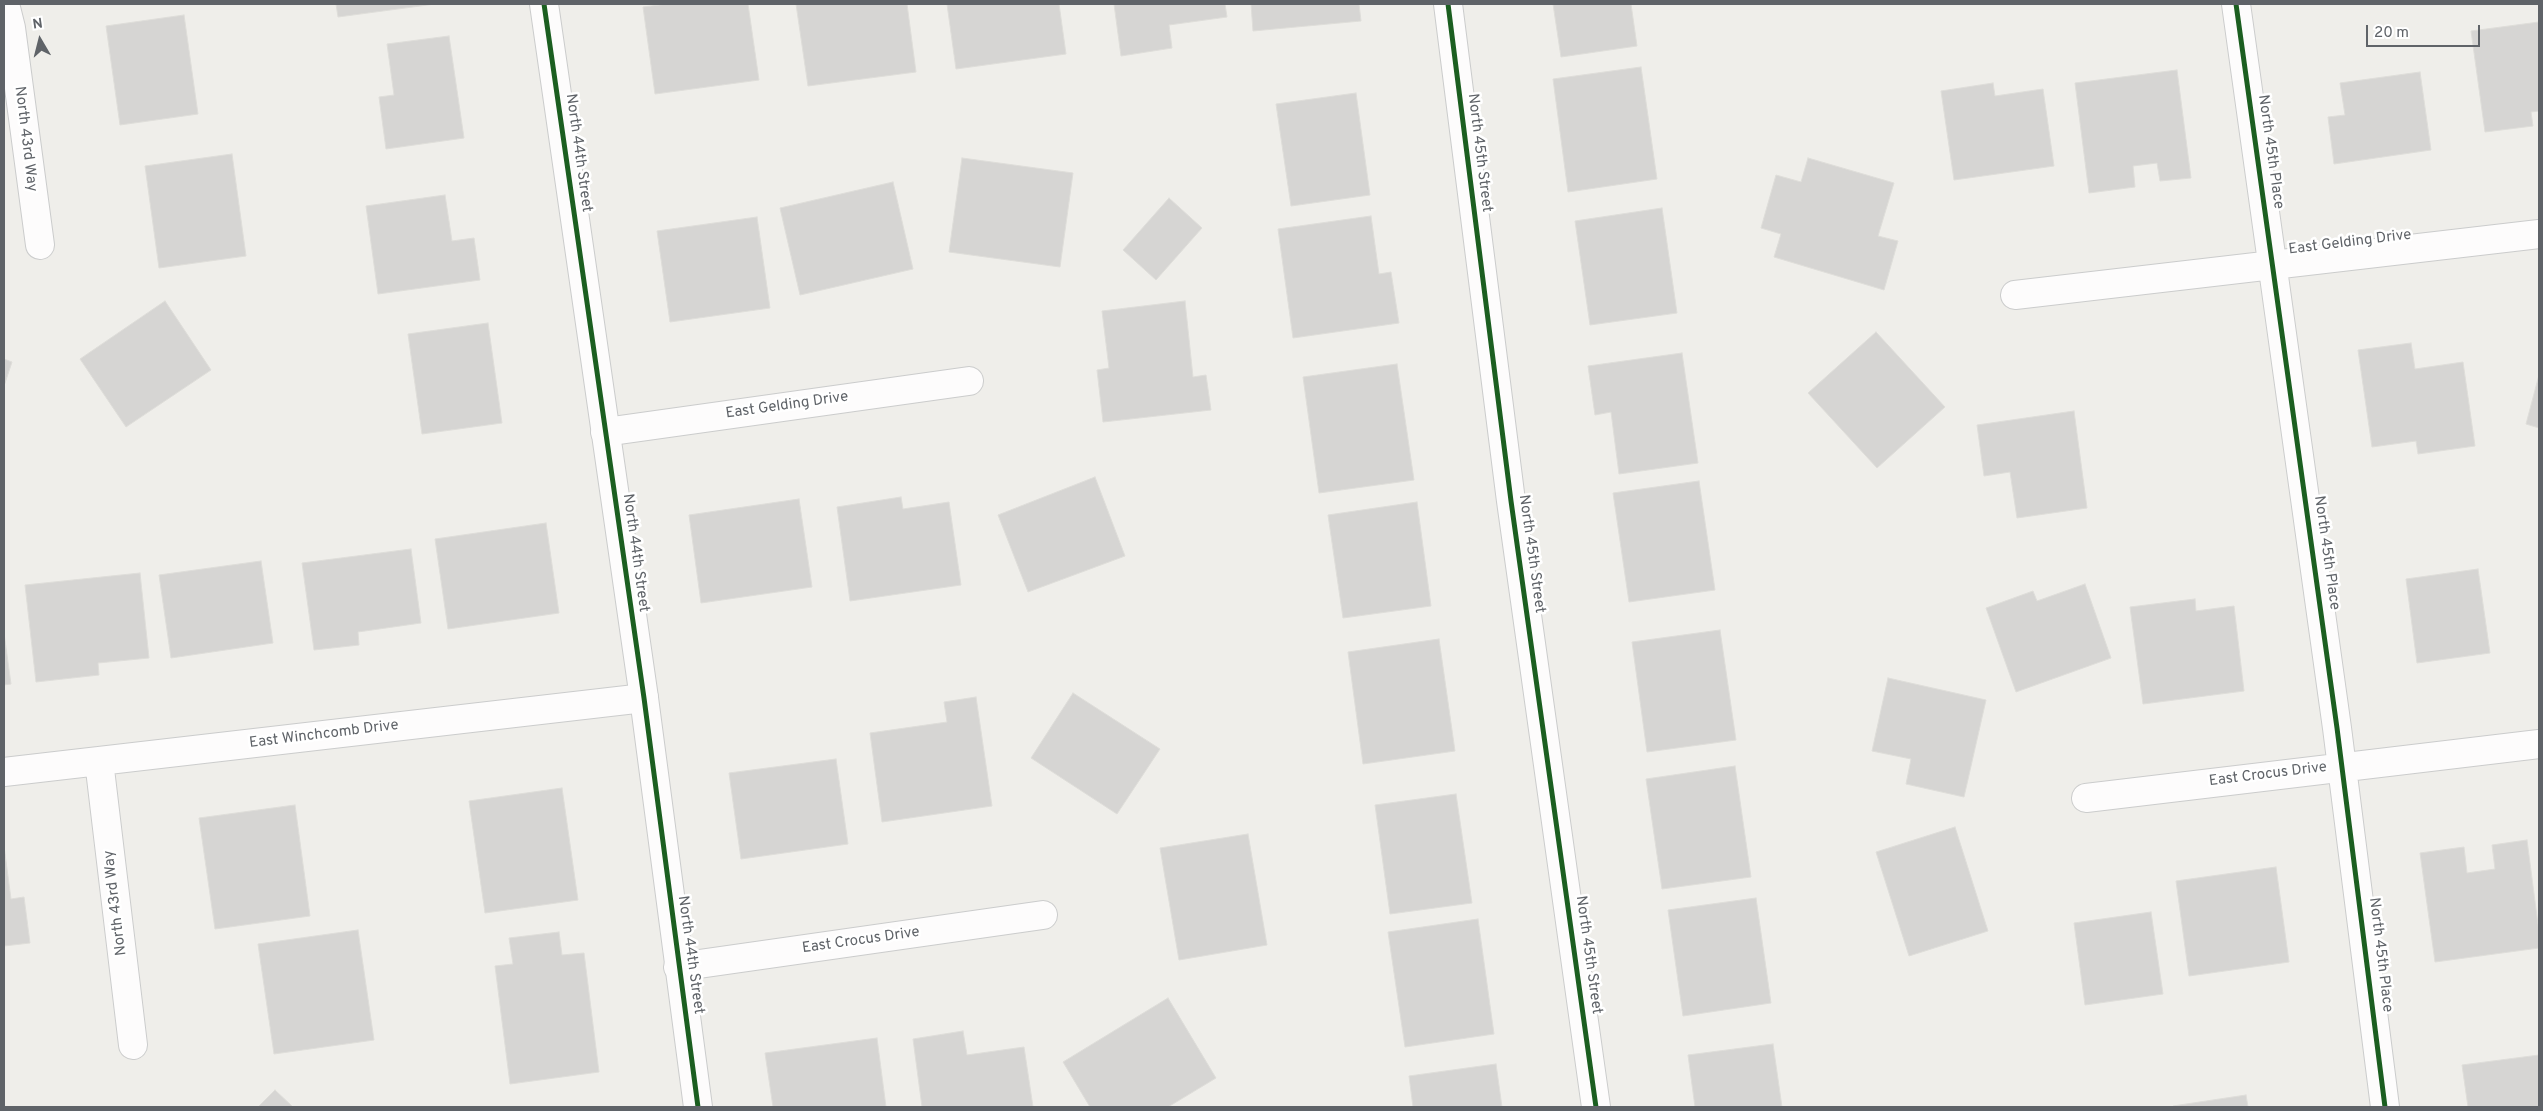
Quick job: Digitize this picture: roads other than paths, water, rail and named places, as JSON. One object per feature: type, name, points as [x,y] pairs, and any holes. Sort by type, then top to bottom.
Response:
[{"type":"street","name":"North 43rd Way","points":[[5,4],[11,28],[40,245]]},
{"type":"street","name":"North 44th Street","points":[[544,4],[644,698],[678,967],[698,1107]]},
{"type":"street","name":"North 45th Street","points":[[1448,4],[1511,501],[1596,1107]]},
{"type":"street","name":"North 45th Place","points":[[2236,4],[2342,767],[2385,1107]]},
{"type":"street","name":"East Gelding Drive","points":[[2015,295],[2539,234]]},
{"type":"street","name":"East Gelding Drive","points":[[605,432],[969,381]]},
{"type":"street","name":"East Winchcomb Drive","points":[[4,772],[644,698]]},
{"type":"street","name":"East Crocus Drive","points":[[2086,798],[2539,744]]},
{"type":"street","name":"North 43rd Way","points":[[99,761],[133,1045]]},
{"type":"street","name":"East Crocus Drive","points":[[678,967],[1043,915]]}]
